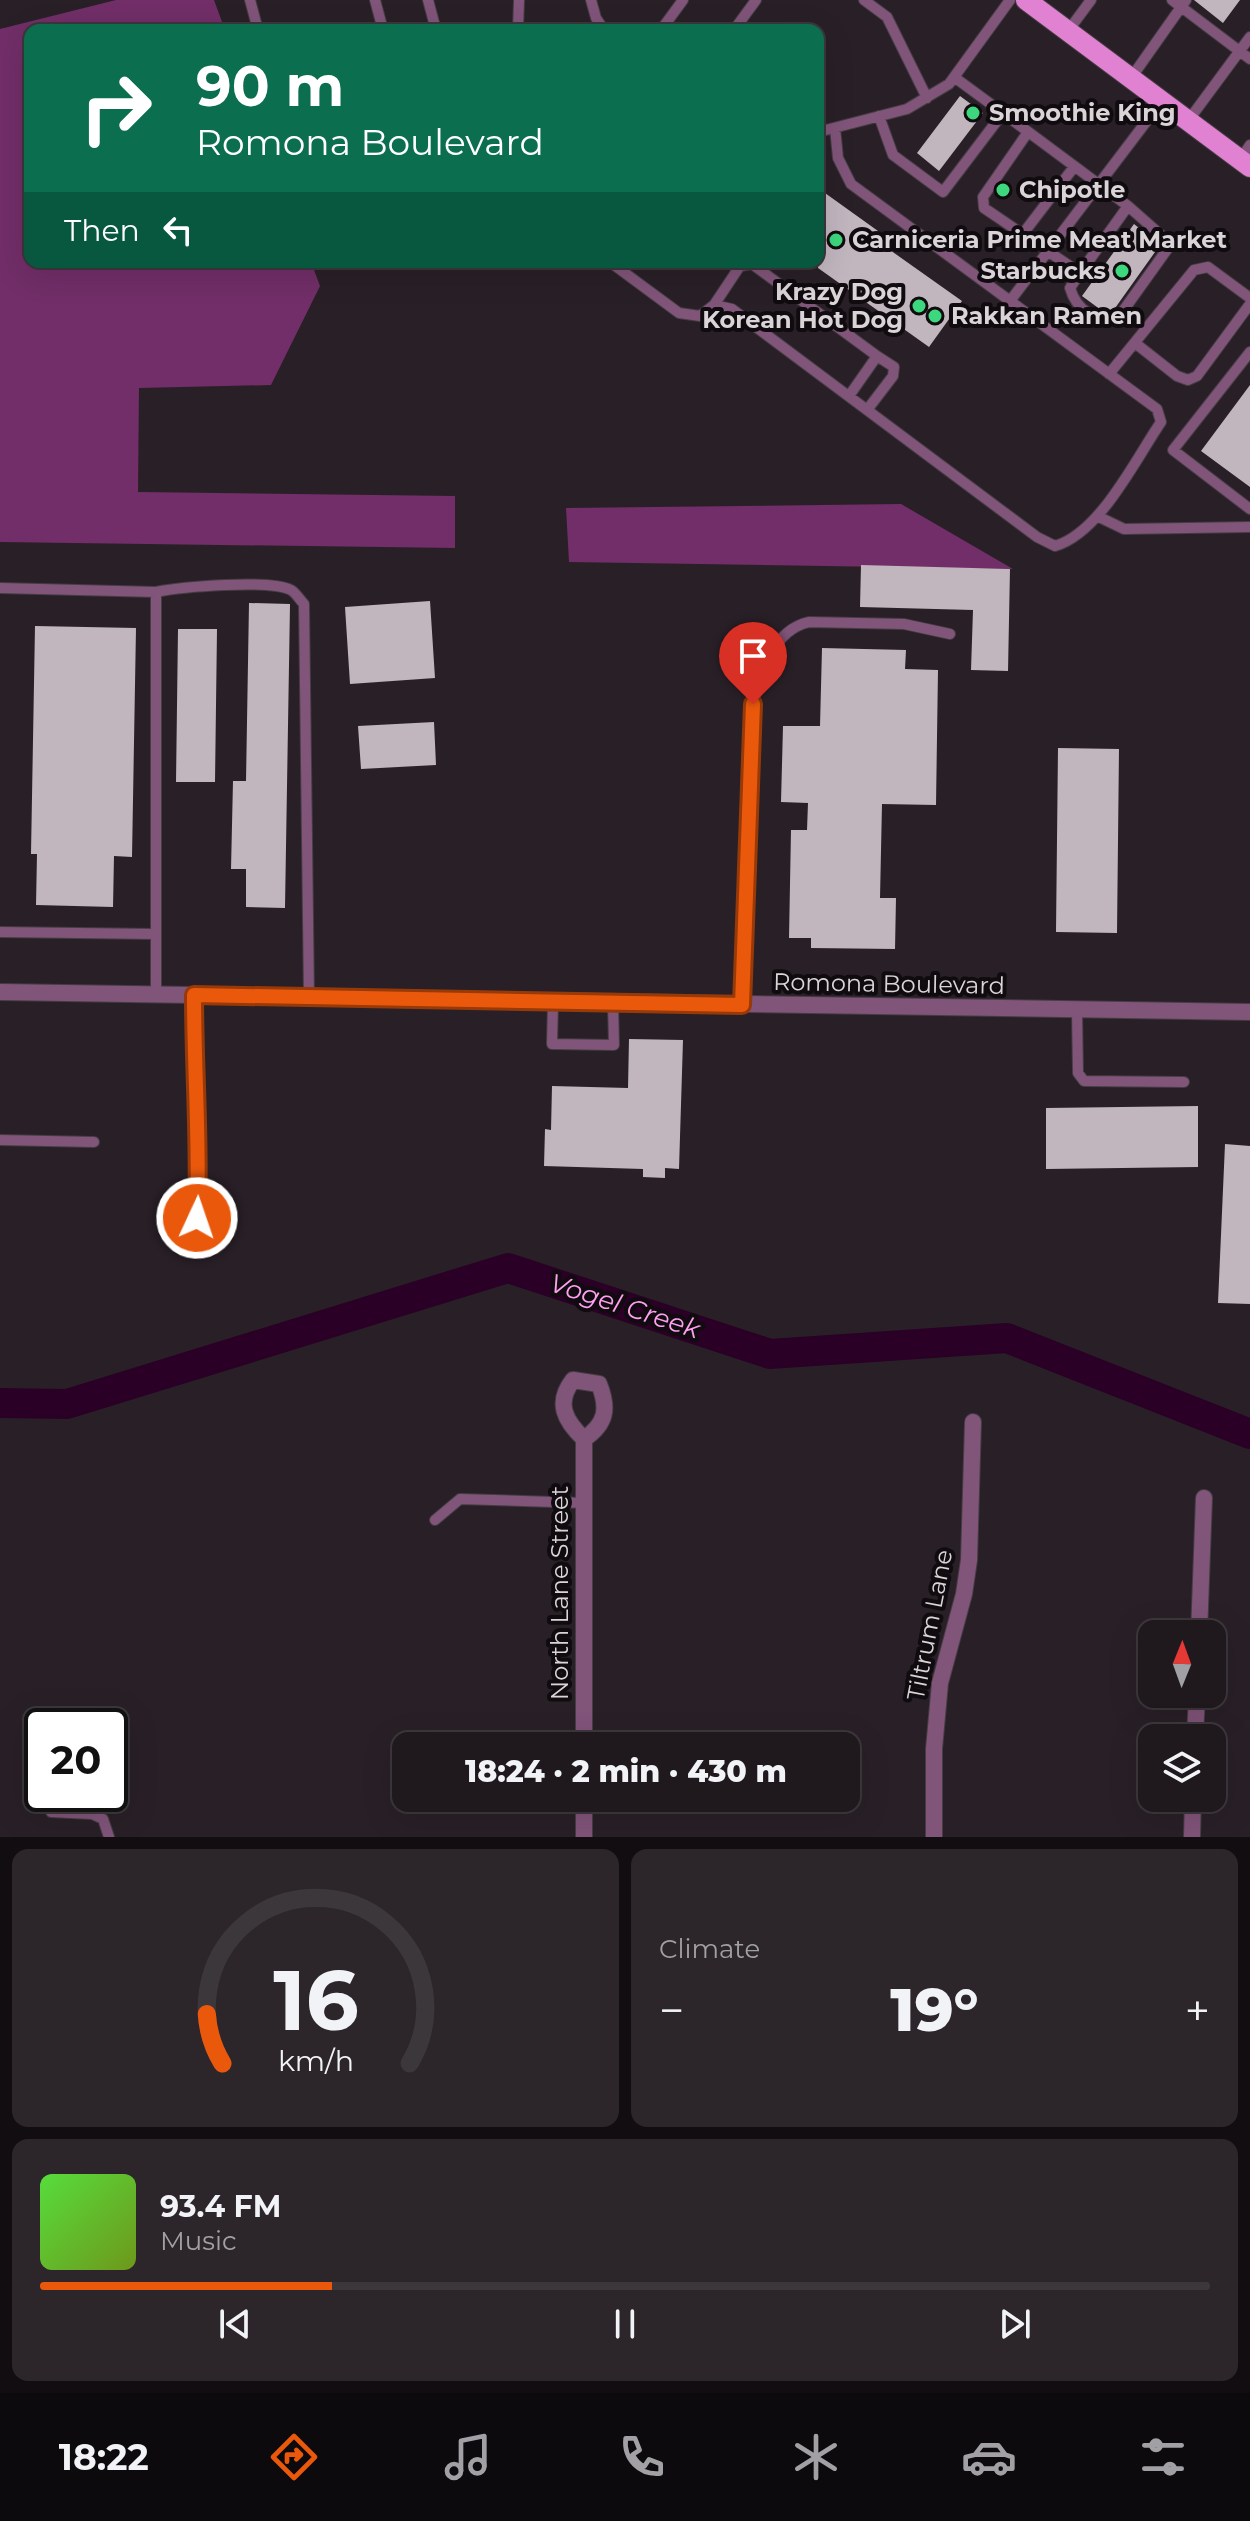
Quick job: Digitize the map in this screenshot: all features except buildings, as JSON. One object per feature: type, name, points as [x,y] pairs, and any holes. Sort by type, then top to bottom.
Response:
[{"type":"main road","points":[[1026,0],[1188,121],[1247,157]]},
{"type":"street","name":"Romona Boulevard","points":[[0,992],[1250,1012]]},
{"type":"street","name":"Tiltrum Lane","points":[[934,1837],[934,1749],[940,1683],[964,1594],[969,1560],[973,1422]]},
{"type":"street","name":"North Lane Street","points":[[584,1439],[584,1732]]},
{"type":"street","points":[[1200,1620],[1204,1498]]},
{"type":"street","points":[[584,1812],[584,1837]]},
{"type":"street","points":[[1192,1837],[1193,1812]]},
{"type":"lane","points":[[250,0],[256,24]]},
{"type":"lane","points":[[375,0],[381,24]]},
{"type":"lane","points":[[428,0],[434,24]]},
{"type":"lane","points":[[518,24],[519,0]]},
{"type":"lane","points":[[591,0],[600,24]]},
{"type":"lane","points":[[665,24],[683,0]]},
{"type":"lane","points":[[738,24],[756,0]]},
{"type":"lane","points":[[864,0],[887,17],[927,98]]},
{"type":"lane","points":[[824,131],[907,109],[927,98],[954,77],[1010,0]]},
{"type":"lane","points":[[1068,31],[1091,0]]},
{"type":"lane","points":[[1131,78],[1180,2],[1250,59]]},
{"type":"lane","points":[[1188,121],[1250,37]]},
{"type":"lane","points":[[954,77],[1128,206],[1171,244],[1118,318],[1105,321],[1094,317],[1073,299],[1070,288],[1128,206]]},
{"type":"lane","points":[[1010,301],[1162,101]]},
{"type":"lane","points":[[879,116],[893,155],[943,192],[1003,113]]},
{"type":"lane","points":[[714,305],[732,309],[1037,537],[1055,546],[1071,542],[1097,516],[1161,422],[1157,409],[851,184],[838,158],[835,128]]},
{"type":"lane","points":[[1028,132],[983,197],[984,208],[1080,273]]},
{"type":"lane","points":[[1022,235],[1074,167]]},
{"type":"lane","points":[[1109,374],[1194,270],[1208,267],[1250,298]]},
{"type":"lane","points":[[618,268],[679,313],[700,316],[714,305],[739,268]]},
{"type":"lane","points":[[757,268],[894,367],[893,376],[867,410]]},
{"type":"lane","points":[[1135,343],[1177,376],[1188,380],[1197,376],[1250,304]]},
{"type":"lane","points":[[1250,352],[1173,450],[1250,509]]},
{"type":"lane","points":[[849,396],[877,356]]},
{"type":"lane","points":[[1097,516],[1124,529],[1250,527]]},
{"type":"lane","points":[[0,588],[156,592],[187,586],[273,587],[292,590],[304,604],[309,997]]},
{"type":"lane","points":[[156,592],[156,994]]},
{"type":"lane","points":[[742,1005],[753,704],[768,659],[780,639],[797,625],[809,622],[904,624],[950,634]]},
{"type":"lane","points":[[0,932],[156,934]]},
{"type":"lane","points":[[194,995],[194,1084],[200,1156],[196,1249]]},
{"type":"lane","points":[[553,1002],[552,1044],[614,1045],[613,1003]]},
{"type":"lane","points":[[1077,1011],[1078,1073],[1084,1081],[1184,1082]]},
{"type":"lane","points":[[0,1140],[94,1142]]},
{"type":"lane","points":[[435,1520],[460,1499],[584,1503]]},
{"type":"lane","points":[[51,1812],[92,1814],[103,1819],[109,1837]]},
{"type":"shaded area","points":[[116,0],[214,0],[223,24],[24,24],[24,268],[313,268],[320,286],[271,385],[139,388],[138,492],[455,496],[455,548],[0,542],[0,29]]},
{"type":"shaded area","points":[[901,504],[1013,569],[569,562],[566,508]]},
{"type":"waterway","name":"Vogel Creek","points":[[0,1403],[67,1404],[508,1268],[770,1354],[1007,1338],[1250,1434]]},
{"type":"place","name":"Smoothie King","points":[[973,113]]},
{"type":"place","name":"Chipotle","points":[[1003,190]]},
{"type":"place","name":"Carniceria Prime Meat Market","points":[[836,240]]},
{"type":"place","name":"Starbucks","points":[[1122,271]]},
{"type":"place","name":"Krazy Dog Korean Hot Dog","points":[[919,306]]},
{"type":"place","name":"Rakkan Ramen","points":[[935,316]]},
{"type":"route","points":[[197,1218],[200,1156],[194,1084],[194,995],[742,1005],[742,936],[753,704]]}]
